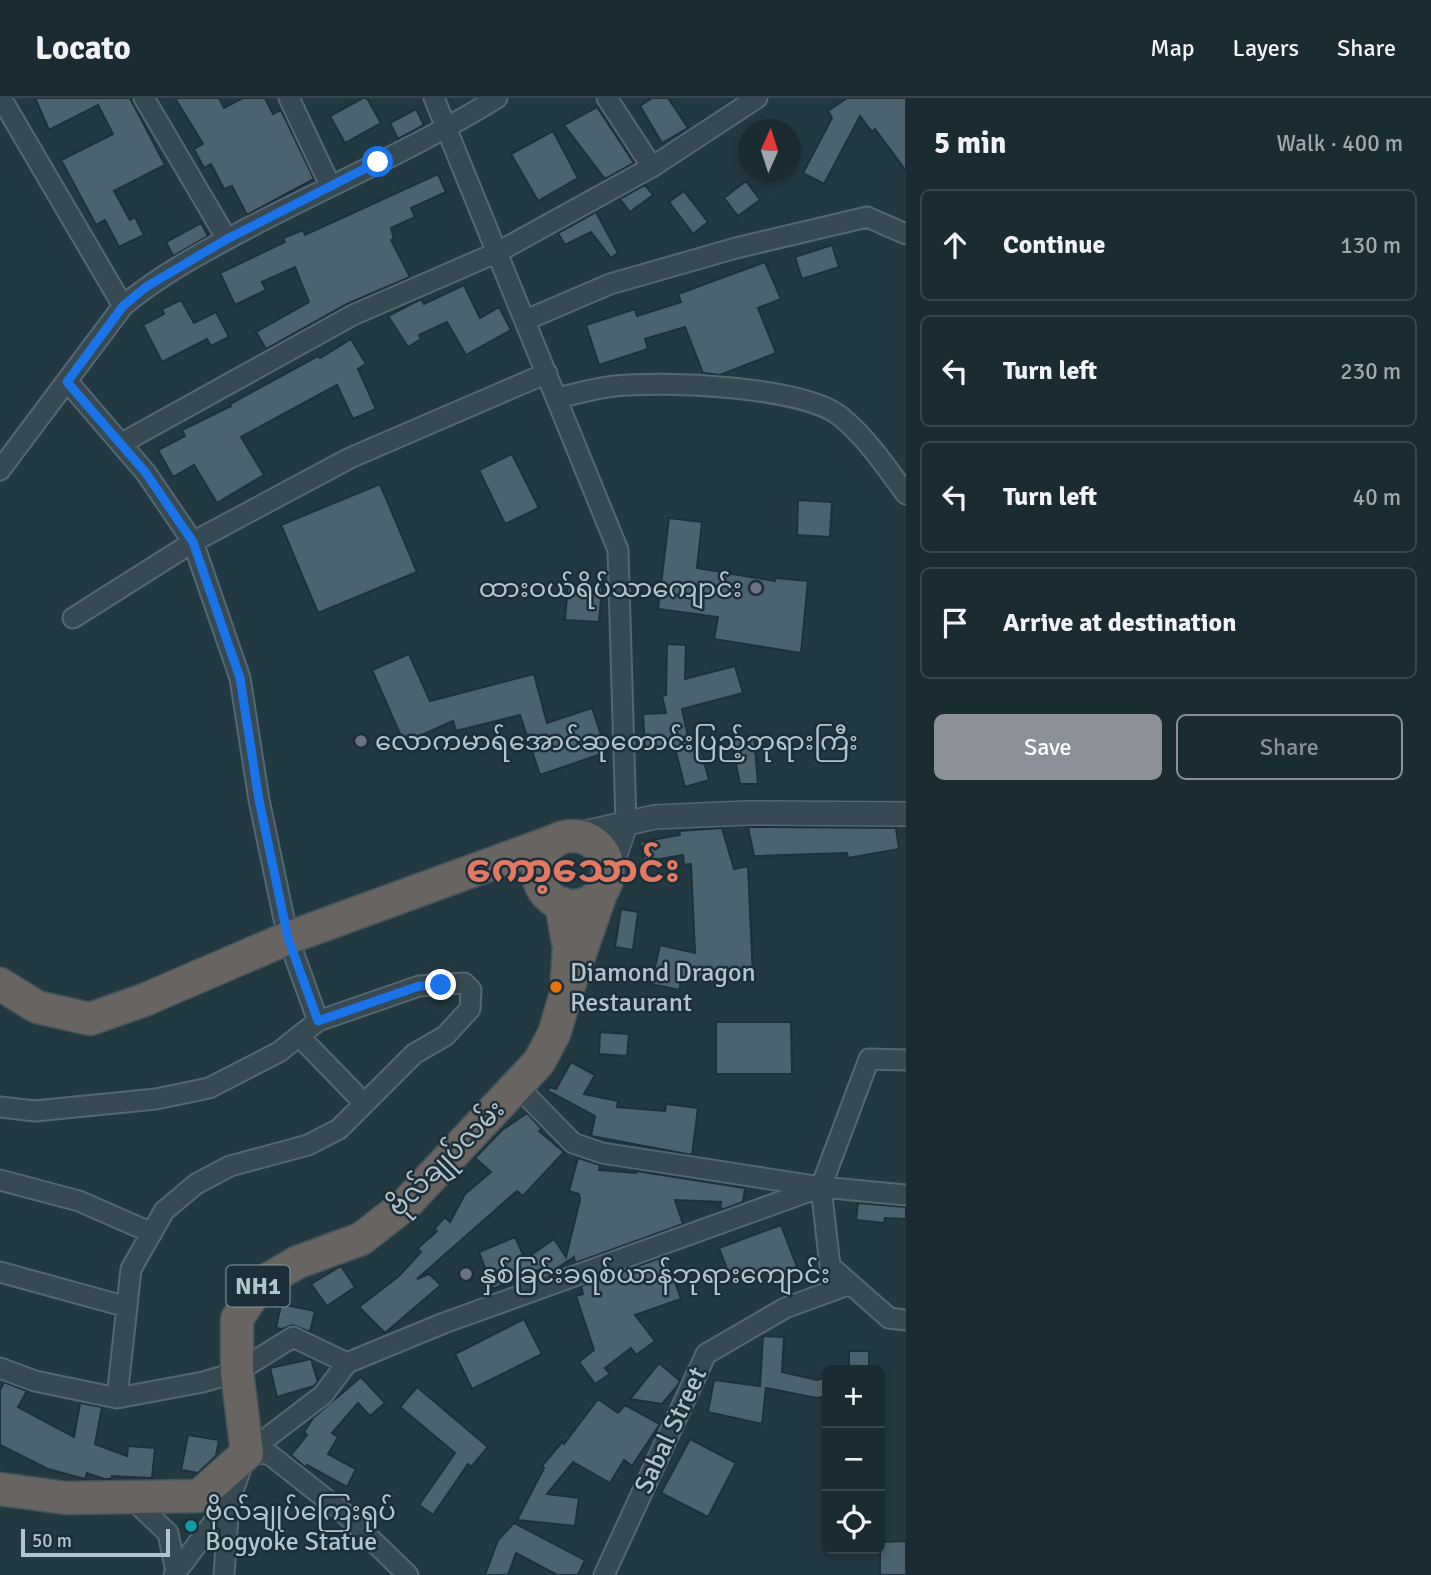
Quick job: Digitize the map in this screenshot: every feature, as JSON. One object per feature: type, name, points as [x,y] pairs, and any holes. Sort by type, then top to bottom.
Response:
[{"type":"highway","points":[[0,984],[37,1007],[90,1018],[144,1000],[288,938],[475,868],[559,839],[576,836],[597,846],[608,867],[604,884],[583,904],[552,896],[519,878],[475,868]]},
{"type":"highway","name":"NH1","points":[[559,839],[540,858],[538,868],[552,896],[569,948],[566,995]]},
{"type":"highway","name":"NH1","points":[[566,995],[604,884]]},
{"type":"highway","name":"ဗိုလ်ချုပ်လမ်း","points":[[247,1453],[237,1372],[237,1319],[260,1284],[298,1262],[361,1239],[406,1204],[517,1086],[544,1052],[554,1034],[566,995]]},
{"type":"highway","points":[[0,1489],[66,1498],[199,1496],[247,1453]]},
{"type":"street","points":[[1,98],[123,306]]},
{"type":"street","points":[[144,98],[227,239]]},
{"type":"street","points":[[289,98],[330,185]]},
{"type":"street","points":[[435,98],[618,550],[626,823],[604,884]]},
{"type":"street","points":[[0,470],[123,306],[146,287],[227,239],[330,185],[449,128],[497,98]]},
{"type":"street","points":[[607,98],[652,167]]},
{"type":"street","points":[[122,443],[353,315],[498,251],[652,167],[757,98]]},
{"type":"street","points":[[526,320],[610,284],[736,248],[867,217],[906,234]]},
{"type":"street","points":[[73,618],[193,542],[350,458],[547,373]]},
{"type":"street","points":[[67,382],[122,443],[193,542],[240,678],[259,800],[288,938],[318,1021]]},
{"type":"street","points":[[557,398],[612,386],[647,384],[732,387],[819,404],[839,415],[866,441],[906,494]]},
{"type":"street","points":[[559,839],[654,817],[747,813],[906,814]]},
{"type":"street","points":[[0,1107],[35,1111],[156,1099],[209,1088],[279,1052],[318,1021],[419,986],[464,983],[471,990],[470,1009],[445,1036],[414,1054],[363,1102],[339,1129],[309,1145],[230,1166],[195,1184],[164,1211],[131,1269],[117,1398]]},
{"type":"street","points":[[299,1036],[363,1102]]},
{"type":"street","points":[[906,1060],[869,1059],[821,1187],[830,1266],[848,1285],[889,1318],[906,1320]]},
{"type":"street","points":[[517,1086],[573,1143],[601,1153],[821,1187],[906,1195]]},
{"type":"street","points":[[0,1180],[79,1201],[152,1233]]},
{"type":"street","points":[[224,1575],[229,1502],[247,1453],[323,1395],[347,1363],[444,1322],[821,1187]]},
{"type":"street","points":[[0,1272],[127,1307]]},
{"type":"street","name":"Sabal Street","points":[[604,1575],[706,1354],[785,1308],[848,1285]]},
{"type":"street","points":[[0,1368],[35,1381],[117,1398],[203,1382],[237,1372],[293,1338],[347,1363]]},
{"type":"street","points":[[247,1453],[269,1454],[345,1514],[408,1575]]},
{"type":"street","points":[[131,1499],[168,1533],[175,1574]]},
{"type":"street","points":[[175,1574],[229,1502]]},
{"type":"building","points":[[35,98],[130,98],[165,165],[114,191],[130,220],[135,217],[144,235],[119,247],[105,220],[96,225],[61,160],[113,134],[98,105],[49,130]]},
{"type":"building","points":[[175,98],[219,98],[224,108],[243,98],[265,98],[273,114],[281,110],[314,179],[247,215],[232,186],[224,189],[211,164],[204,168],[194,149],[203,144]]},
{"type":"building","points":[[367,98],[381,123],[345,143],[330,116]]},
{"type":"building","points":[[652,98],[668,98],[688,128],[662,143],[640,106]]},
{"type":"building","points":[[847,98],[906,98],[906,171],[875,129],[872,132],[860,116],[824,184],[803,173],[832,118],[828,111]]},
{"type":"building","points":[[597,107],[634,163],[605,179],[564,125]]},
{"type":"building","points":[[416,109],[424,125],[398,139],[390,123]]},
{"type":"building","points":[[553,131],[578,178],[538,201],[511,154]]},
{"type":"building","points":[[438,174],[446,192],[411,208],[415,217],[391,228],[394,239],[391,240],[410,277],[347,304],[266,349],[256,332],[309,302],[295,267],[262,282],[266,290],[235,305],[220,273],[285,242],[283,238],[303,230],[305,235]]},
{"type":"building","points":[[747,182],[760,200],[738,216],[724,198]]},
{"type":"building","points":[[645,185],[653,195],[630,212],[620,199]]},
{"type":"building","points":[[684,191],[708,222],[693,234],[669,202]]},
{"type":"building","points":[[596,212],[618,253],[611,258],[591,232],[565,245],[558,233]]},
{"type":"building","points":[[201,223],[208,236],[173,256],[166,242]]},
{"type":"building","points":[[832,245],[839,267],[802,279],[795,257]]},
{"type":"building","points":[[765,262],[781,299],[758,308],[776,353],[720,375],[703,373],[685,327],[645,339],[648,349],[599,365],[586,325],[635,309],[637,316],[681,302],[678,294]]},
{"type":"building","points":[[464,285],[480,318],[499,307],[511,330],[466,355],[447,322],[419,335],[421,339],[408,347],[388,316],[421,299],[424,304]]},
{"type":"building","points":[[181,300],[194,323],[216,312],[229,337],[211,346],[207,339],[162,362],[143,325],[164,314],[162,309]]},
{"type":"building","points":[[351,339],[366,364],[358,369],[376,409],[353,419],[337,385],[241,437],[264,475],[217,503],[194,465],[173,477],[158,450],[185,436],[182,430]]},
{"type":"building","points":[[512,454],[539,508],[505,524],[479,470]]},
{"type":"building","points":[[380,484],[417,572],[318,613],[281,525]]},
{"type":"building","points":[[798,500],[832,502],[830,537],[797,535]]},
{"type":"building","points":[[669,518],[702,522],[697,568],[775,581],[775,578],[808,581],[801,653],[714,639],[718,617],[658,609]]},
{"type":"building","points":[[568,584],[602,587],[599,622],[565,620]]},
{"type":"building","points":[[667,644],[686,645],[685,679],[735,666],[743,693],[682,709],[690,745],[699,743],[709,780],[685,787],[674,745],[645,747],[643,714],[666,713],[662,696],[666,695]]},
{"type":"building","points":[[409,654],[430,701],[534,674],[547,723],[592,708],[607,752],[540,775],[520,715],[456,731],[453,721],[404,743],[372,670]]},
{"type":"building","points":[[754,735],[758,784],[740,784],[731,739]]},
{"type":"building","points":[[748,827],[896,828],[899,849],[848,858],[847,853],[754,856]]},
{"type":"building","points":[[722,828],[734,869],[748,866],[753,976],[682,979],[679,990],[651,984],[660,945],[695,953],[691,864],[684,865],[683,855],[644,862],[640,842],[680,835],[679,831]]},
{"type":"building","points":[[621,909],[638,912],[633,950],[615,947]]},
{"type":"building","points":[[716,1022],[791,1022],[792,1074],[716,1074]]},
{"type":"building","points":[[600,1032],[629,1034],[627,1056],[599,1054]]},
{"type":"building","points":[[571,1062],[595,1075],[584,1094],[618,1101],[617,1107],[665,1111],[666,1104],[698,1108],[692,1155],[591,1136],[595,1116],[548,1091],[549,1087],[556,1089]]},
{"type":"building","points":[[527,1113],[542,1129],[539,1131],[564,1152],[523,1196],[517,1191],[417,1279],[429,1274],[441,1285],[385,1333],[359,1307],[399,1276],[421,1252],[417,1249],[437,1231],[434,1229],[445,1217],[450,1222],[465,1194],[491,1172],[475,1158],[502,1130]]},
{"type":"building","points":[[578,1158],[600,1165],[599,1170],[636,1171],[745,1188],[743,1202],[724,1209],[720,1208],[721,1202],[675,1200],[683,1224],[575,1263],[574,1257],[553,1271],[546,1273],[543,1268],[493,1289],[479,1252],[515,1237],[525,1259],[554,1239],[566,1257],[580,1200],[579,1194],[569,1191]]},
{"type":"building","points":[[858,1203],[906,1207],[906,1219],[885,1218],[884,1223],[856,1220]]},
{"type":"building","points":[[781,1225],[797,1267],[767,1278],[764,1272],[732,1282],[719,1248]]},
{"type":"building","points":[[666,1256],[681,1299],[635,1315],[655,1341],[636,1355],[631,1348],[605,1368],[610,1374],[595,1384],[579,1362],[594,1350],[576,1296],[583,1294],[581,1286]]},
{"type":"building","points":[[341,1266],[355,1287],[327,1306],[311,1284]]},
{"type":"building","points":[[281,1304],[315,1311],[310,1332],[293,1325],[276,1328]]},
{"type":"building","points":[[524,1319],[542,1354],[472,1389],[455,1354]]},
{"type":"building","points":[[763,1336],[784,1337],[782,1372],[817,1380],[822,1378],[822,1397],[766,1388],[762,1424],[708,1412],[714,1380],[760,1386]]},
{"type":"building","points":[[849,1351],[869,1351],[869,1365],[849,1365]]},
{"type":"building","points":[[311,1359],[318,1382],[314,1386],[277,1397],[270,1368]]},
{"type":"building","points":[[659,1363],[680,1381],[678,1385],[662,1404],[630,1399]]},
{"type":"building","points":[[361,1377],[385,1403],[370,1416],[358,1403],[332,1433],[338,1437],[328,1454],[356,1469],[347,1487],[307,1465],[305,1467],[291,1455],[307,1435],[304,1432],[313,1418]]},
{"type":"building","points":[[4,1382],[27,1391],[18,1407],[74,1437],[80,1403],[102,1407],[95,1444],[127,1456],[128,1446],[155,1448],[152,1478],[112,1476],[111,1479],[104,1479],[87,1473],[85,1479],[48,1469],[0,1445],[0,1390]]},
{"type":"building","points":[[417,1387],[488,1447],[471,1467],[468,1464],[433,1515],[419,1505],[455,1453],[400,1407]]},
{"type":"building","points":[[598,1399],[618,1413],[625,1405],[660,1424],[632,1466],[624,1460],[610,1483],[573,1462],[547,1494],[579,1498],[575,1526],[517,1520],[544,1468],[542,1466],[562,1442],[564,1444]]},
{"type":"building","points":[[188,1435],[219,1440],[216,1456],[198,1473],[181,1470]]},
{"type":"building","points":[[690,1439],[736,1463],[708,1517],[661,1493]]},
{"type":"building","points":[[514,1523],[585,1560],[578,1575],[557,1575],[516,1553],[508,1575],[485,1575],[498,1540]]},
{"type":"building","points":[[906,1541],[906,1575],[880,1575],[880,1554],[885,1554],[885,1542]]},
{"type":"place","name":"ထားဝယ်ရိပ်သာကျောင်း","points":[[756,588]]},
{"type":"place","name":"လောကမာရ်အောင်ဆုတောင်းပြည့်ဘုရားကြီး","points":[[361,741]]},
{"type":"place","name":"Diamond Dragon Restaurant","points":[[556,987]]},
{"type":"place","name":"နှစ်ခြင်းခရစ်ယာန်ဘုရားကျောင်း","points":[[466,1274]]},
{"type":"place","name":"ဗိုလ်ချုပ်ကြေးရုပ် Bogyoke Statue","points":[[191,1526]]},
{"type":"district","name":"ကော့သောင်း","points":[[573,868]]},
{"type":"route","points":[[378,162],[227,239],[146,287],[123,306],[67,382],[146,473],[193,542],[240,678],[259,800],[288,938],[318,1021],[419,986],[441,985]]}]
